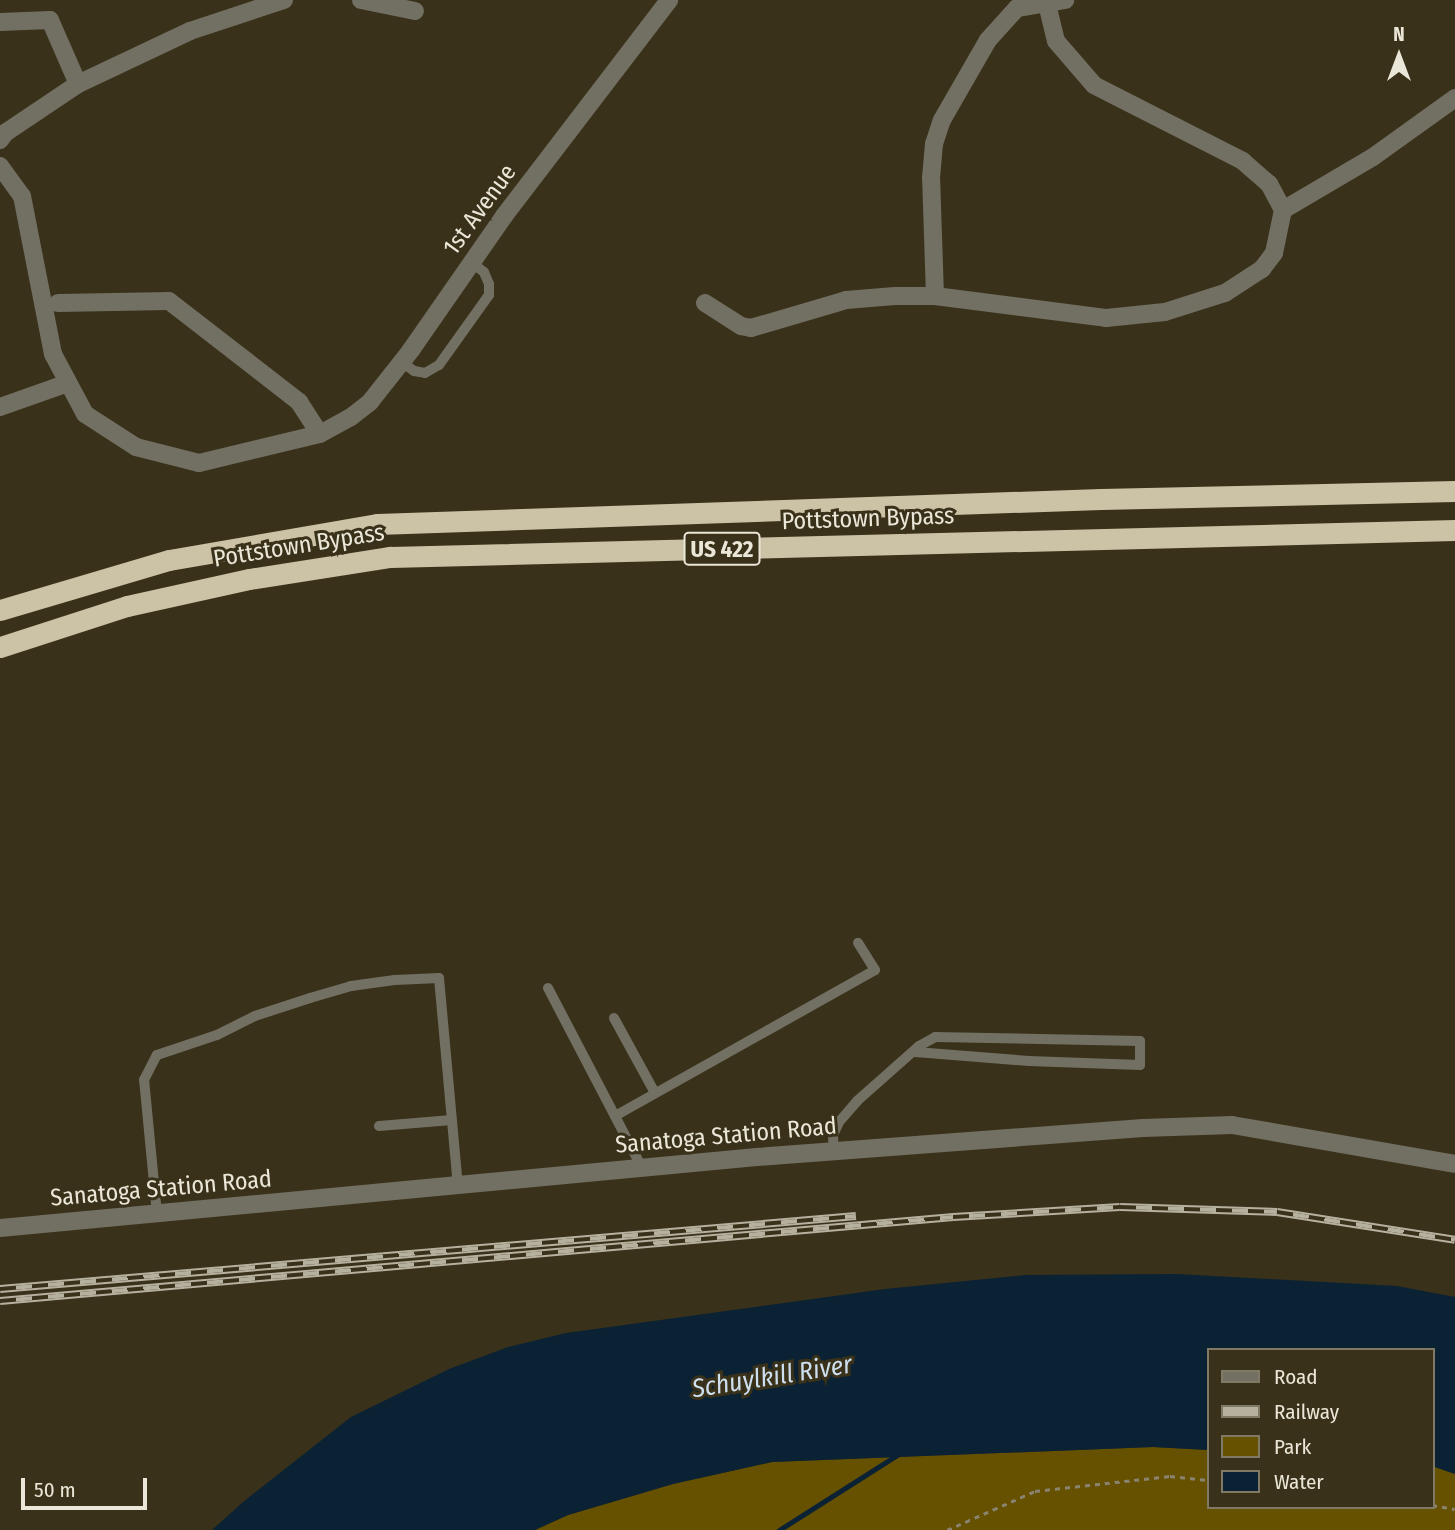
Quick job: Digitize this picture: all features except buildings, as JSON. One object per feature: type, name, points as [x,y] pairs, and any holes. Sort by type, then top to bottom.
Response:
[{"type":"highway","name":"Pottstown Bypass","points":[[0,610],[169,560],[377,524],[1087,499],[1455,491]]},
{"type":"highway","name":"Pottstown Bypass","points":[[0,647],[127,606],[249,579],[390,557],[1455,530]]},
{"type":"street","points":[[0,140],[5,133],[78,84],[190,31],[284,0]]},
{"type":"street","points":[[360,0],[415,11]]},
{"type":"street","name":"1st Avenue","points":[[0,166],[22,196],[53,354],[85,414],[136,447],[199,463],[320,434],[351,417],[370,402],[669,0]]},
{"type":"street","points":[[935,296],[930,178],[934,144],[942,120],[988,40],[1017,8],[1065,0]]},
{"type":"street","points":[[705,303],[741,326],[751,328],[845,300],[895,296],[935,296],[1106,318],[1166,312],[1226,293],[1262,269],[1275,253],[1283,210],[1269,184],[1243,161],[1094,85],[1056,41],[1046,2]]},
{"type":"street","points":[[0,22],[50,20],[78,84]]},
{"type":"street","points":[[1283,210],[1373,157],[1455,98]]},
{"type":"street","points":[[58,303],[169,301],[299,402],[320,434]]},
{"type":"street","points":[[0,407],[68,383]]},
{"type":"street","name":"Sanatoga Station Road","points":[[0,1228],[834,1151],[1129,1129],[1232,1125],[1455,1164]]},
{"type":"lane","points":[[402,362],[414,371],[425,373],[439,365],[489,295],[489,284],[484,272],[472,263]]},
{"type":"lane","points":[[615,1115],[875,971],[858,943]]},
{"type":"lane","points":[[157,1214],[144,1080],[157,1055],[216,1035],[255,1016],[351,986],[395,979],[439,978],[458,1185]]},
{"type":"lane","points":[[548,988],[642,1168]]},
{"type":"lane","points":[[614,1018],[655,1093]]},
{"type":"lane","points":[[834,1151],[833,1136],[839,1122],[857,1101],[927,1040],[948,1035],[1140,1041],[1140,1065],[1029,1061],[915,1052]]},
{"type":"lane","points":[[379,1126],[452,1120]]},
{"type":"path","points":[[947,1530],[1035,1491],[1170,1476],[1206,1480]]},
{"type":"path","points":[[1434,1505],[1455,1509]]},
{"type":"green space","points":[[1153,1447],[1206,1450],[1206,1509],[1434,1509],[1434,1467],[1455,1474],[1455,1530],[535,1530],[568,1515],[673,1484],[772,1462]]},
{"type":"water","name":"Schuylkill River","points":[[1177,1274],[1397,1286],[1455,1297],[1455,1474],[1434,1467],[1434,1348],[1206,1348],[1206,1450],[1153,1447],[772,1462],[673,1484],[568,1515],[535,1530],[212,1530],[243,1502],[351,1417],[449,1369],[508,1347],[566,1333],[885,1289],[1025,1275]]},
{"type":"waterway","points":[[779,1530],[897,1455]]},
{"type":"railway","points":[[0,1301],[953,1217],[1120,1207],[1277,1212],[1455,1240]]},
{"type":"railway","points":[[0,1289],[856,1216]]}]
